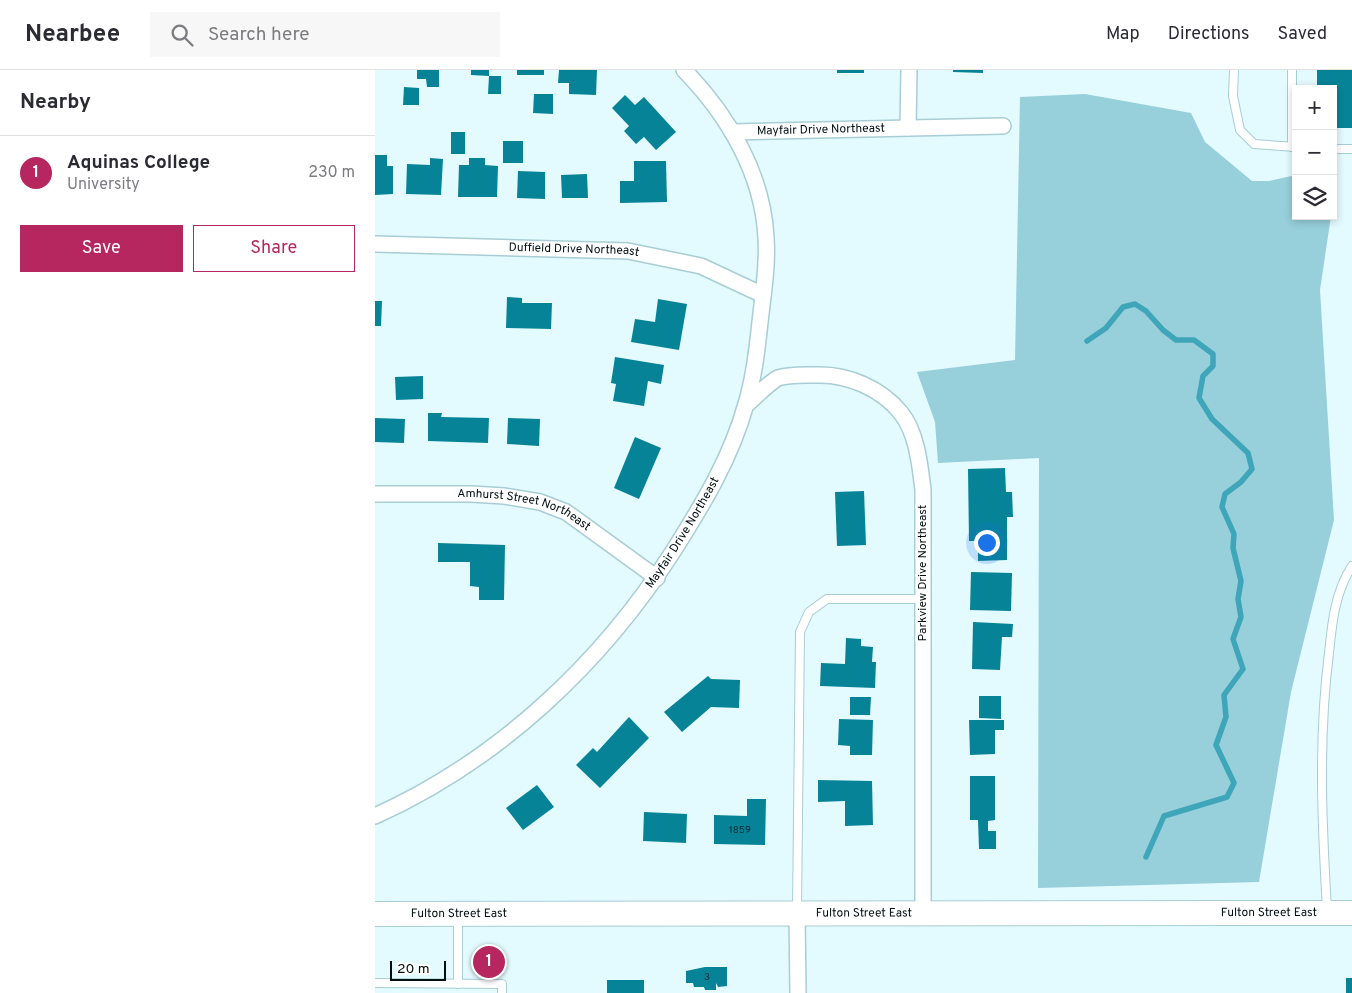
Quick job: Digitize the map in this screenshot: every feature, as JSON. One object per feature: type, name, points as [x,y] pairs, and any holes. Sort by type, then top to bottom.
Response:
[{"type":"main road","name":"Fulton Street East","points":[[375,914],[1352,913]]},
{"type":"street","name":"Mayfair Drive Northeast","points":[[375,816],[437,783],[491,749],[537,712],[613,635],[657,578],[700,511],[717,478],[746,405],[754,370],[763,295],[766,238],[758,187],[733,132],[715,106],[684,70]]},
{"type":"street","points":[[908,128],[909,70]]},
{"type":"street","name":"Mayfair Drive Northeast","points":[[733,132],[1003,126]]},
{"type":"street","name":"Duffield Drive Northeast","points":[[375,244],[628,251],[701,266],[763,295]]},
{"type":"street","name":"Parkview Drive Northeast","points":[[746,405],[779,378],[827,374],[851,379],[879,393],[901,413],[911,433],[918,457],[923,490],[923,913]]},
{"type":"street","name":"Amhurst Street Northeast","points":[[375,494],[504,496],[539,502],[566,512],[657,578]]},
{"type":"street","points":[[797,913],[798,993]]},
{"type":"lane","points":[[1233,70],[1233,96],[1240,130],[1253,144],[1292,147]]},
{"type":"lane","points":[[1292,70],[1294,130]]},
{"type":"lane","points":[[1337,149],[1352,149]]},
{"type":"lane","points":[[1327,912],[1321,755],[1325,679],[1334,608],[1352,566]]},
{"type":"lane","points":[[797,913],[800,632],[809,612],[827,599],[923,599]]},
{"type":"lane","points":[[458,914],[458,984]]},
{"type":"lane","points":[[375,983],[502,984],[502,993]]},
{"type":"shaded area","points":[[1085,94],[1191,113],[1205,142],[1252,181],[1269,181],[1292,176],[1292,220],[1330,220],[1320,290],[1334,520],[1291,692],[1259,882],[1038,888],[1039,458],[938,463],[935,422],[917,372],[1015,360],[1020,97]]},
{"type":"building","points":[[417,70],[439,70],[439,87],[427,87],[426,79],[417,79]]},
{"type":"building","points":[[471,70],[489,70],[489,76],[471,75]]},
{"type":"building","points":[[517,70],[544,70],[544,75],[517,75]]},
{"type":"building","points":[[559,70],[597,70],[596,95],[569,94],[569,83],[558,83]]},
{"type":"building","points":[[837,70],[864,70],[864,73],[837,73]]},
{"type":"building","points":[[953,70],[983,70],[983,73],[953,72]]},
{"type":"building","points":[[1317,70],[1352,70],[1352,128],[1337,128],[1337,85],[1317,85]]},
{"type":"building","points":[[489,76],[501,76],[501,94],[488,94]]},
{"type":"building","points":[[404,87],[419,88],[419,105],[403,105]]},
{"type":"building","points":[[534,94],[553,94],[553,114],[533,113]]},
{"type":"building","points":[[625,95],[635,105],[644,97],[676,132],[656,150],[644,137],[636,144],[624,131],[629,126],[612,108]]},
{"type":"building","points":[[451,132],[465,132],[465,154],[451,154]]},
{"type":"building","points":[[503,141],[523,141],[523,163],[503,163]]},
{"type":"building","points":[[375,155],[387,155],[387,166],[393,166],[393,194],[375,195]]},
{"type":"building","points":[[430,158],[443,159],[441,195],[406,194],[407,164],[430,165]]},
{"type":"building","points":[[469,158],[485,158],[485,165],[498,166],[497,197],[458,197],[459,165],[469,165]]},
{"type":"building","points":[[634,161],[666,161],[667,202],[620,203],[620,181],[634,181]]},
{"type":"building","points":[[518,171],[545,172],[545,199],[517,198]]},
{"type":"building","points":[[587,174],[588,198],[562,198],[561,175]]},
{"type":"building","points":[[507,297],[522,298],[522,303],[552,303],[551,329],[506,328]]},
{"type":"building","points":[[658,299],[687,304],[679,350],[631,342],[635,319],[655,322]]},
{"type":"building","points":[[375,301],[382,301],[381,326],[375,326]]},
{"type":"building","points":[[615,357],[664,365],[661,384],[648,381],[644,406],[613,401],[616,384],[611,383]]},
{"type":"building","points":[[423,376],[423,399],[396,400],[395,377]]},
{"type":"building","points":[[428,413],[442,413],[441,417],[489,418],[488,443],[428,441]]},
{"type":"building","points":[[375,418],[405,419],[404,443],[375,442]]},
{"type":"building","points":[[508,418],[540,419],[539,446],[507,444]]},
{"type":"building","points":[[635,437],[661,448],[639,499],[614,488]]},
{"type":"building","points":[[1005,468],[1006,492],[1012,492],[1013,517],[1007,517],[1007,560],[978,561],[978,541],[969,541],[968,469]]},
{"type":"building","points":[[864,491],[866,545],[837,546],[835,492]]},
{"type":"building","points":[[438,543],[505,545],[504,600],[479,600],[479,587],[470,586],[470,562],[438,562]]},
{"type":"building","points":[[971,572],[1012,573],[1011,611],[970,610]]},
{"type":"building","points":[[973,622],[1013,624],[1012,637],[1002,637],[1000,670],[972,669]]},
{"type":"building","points":[[846,638],[861,639],[861,646],[873,647],[872,662],[876,662],[875,688],[820,686],[821,663],[845,664]]},
{"type":"building","points":[[708,676],[711,679],[740,680],[739,708],[711,707],[682,732],[664,712]]},
{"type":"building","points":[[979,696],[1001,696],[1001,719],[979,718]]},
{"type":"building","points":[[850,697],[871,697],[870,715],[850,715]]},
{"type":"building","points":[[629,717],[649,738],[600,788],[576,765],[593,748],[597,752]]},
{"type":"building","points":[[839,719],[873,720],[872,755],[850,755],[850,746],[838,745]]},
{"type":"building","points":[[969,720],[1004,720],[1004,730],[995,730],[995,754],[970,755]]},
{"type":"building","points":[[970,776],[995,776],[995,820],[988,821],[988,831],[996,831],[996,849],[979,849],[978,820],[970,820]]},
{"type":"building","points":[[818,780],[872,781],[873,825],[845,826],[845,801],[818,802]]},
{"type":"building","points":[[537,785],[554,807],[523,830],[506,808]]},
{"type":"building","points":[[747,799],[766,799],[765,845],[714,844],[714,815],[747,816]]},
{"type":"building","points":[[644,812],[687,814],[686,843],[643,841]]},
{"type":"building","points":[[705,967],[727,967],[727,986],[718,987],[716,983],[716,990],[705,990],[704,987],[694,987],[693,983],[686,983],[686,971]]},
{"type":"building","points":[[1346,978],[1352,978],[1352,993],[1346,993]]},
{"type":"building","points":[[607,980],[644,980],[644,993],[607,993]]},
{"type":"waterway","points":[[1087,341],[1106,328],[1123,307],[1135,304],[1146,311],[1163,330],[1176,340],[1194,340],[1213,354],[1213,366],[1203,376],[1199,398],[1212,419],[1248,453],[1252,469],[1241,482],[1225,494],[1222,507],[1234,534],[1233,548],[1241,581],[1238,599],[1241,617],[1233,639],[1243,669],[1224,695],[1226,717],[1216,745],[1234,783],[1227,797],[1164,816],[1146,857]]},
{"type":"place","name":"Aquinas College","points":[[489,962]]}]
